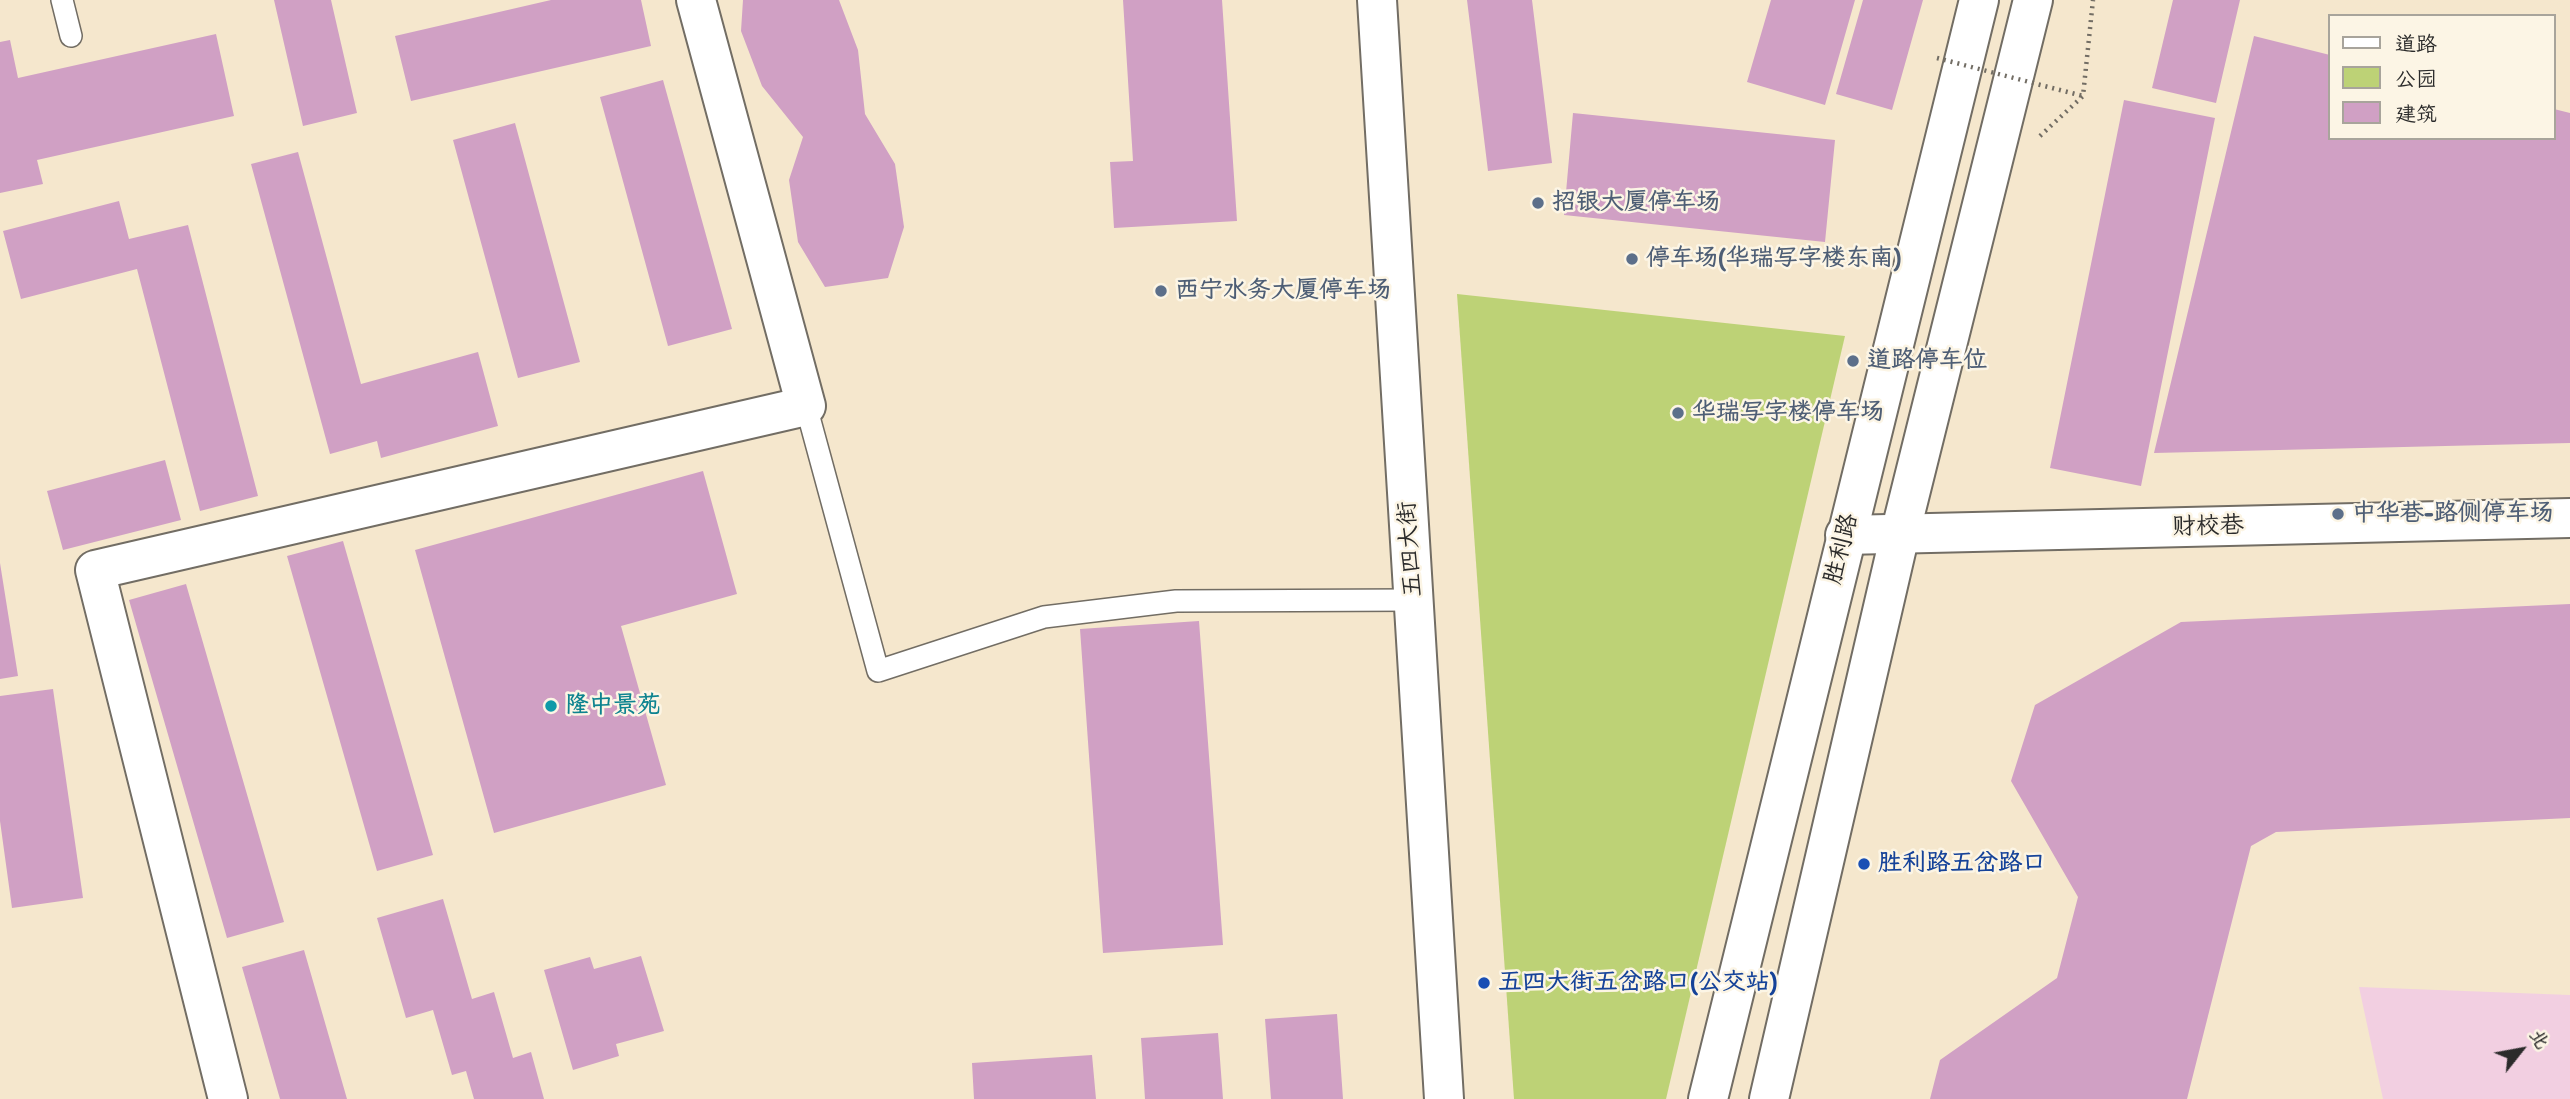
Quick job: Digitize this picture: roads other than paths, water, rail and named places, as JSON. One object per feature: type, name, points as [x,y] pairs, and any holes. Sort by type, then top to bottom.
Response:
[{"type":"main road","points":[[229,1099],[94,570],[806,406],[696,0]]},
{"type":"main road","name":"五四大街","points":[[1377,0],[1444,1099]]},
{"type":"main road","name":"胜利路","points":[[1708,1099],[1979,0]]},
{"type":"main road","points":[[1769,1099],[1900,534],[2033,0]]},
{"type":"main road","name":"财校巷","points":[[1845,535],[2570,518]]},
{"type":"lane","points":[[62,0],[71,36]]},
{"type":"lane","points":[[806,406],[878,671],[1044,617],[1176,601],[1414,600]]},
{"type":"place","name":"招银大厦停车场","points":[[1538,203]]},
{"type":"place","name":"停车场(华瑞写字楼东南)","points":[[1632,259]]},
{"type":"place","name":"西宁水务大厦停车场","points":[[1161,291]]},
{"type":"place","name":"道路停车位","points":[[1853,361]]},
{"type":"place","name":"华瑞写字楼停车场","points":[[1678,413]]},
{"type":"place","name":"中华巷-路侧停车场","points":[[2338,514]]},
{"type":"place","name":"隆中景苑","points":[[551,706]]},
{"type":"place","name":"胜利路五岔路口","points":[[1864,864]]},
{"type":"place","name":"五四大街五岔路口(公交站)","points":[[1484,983]]}]
